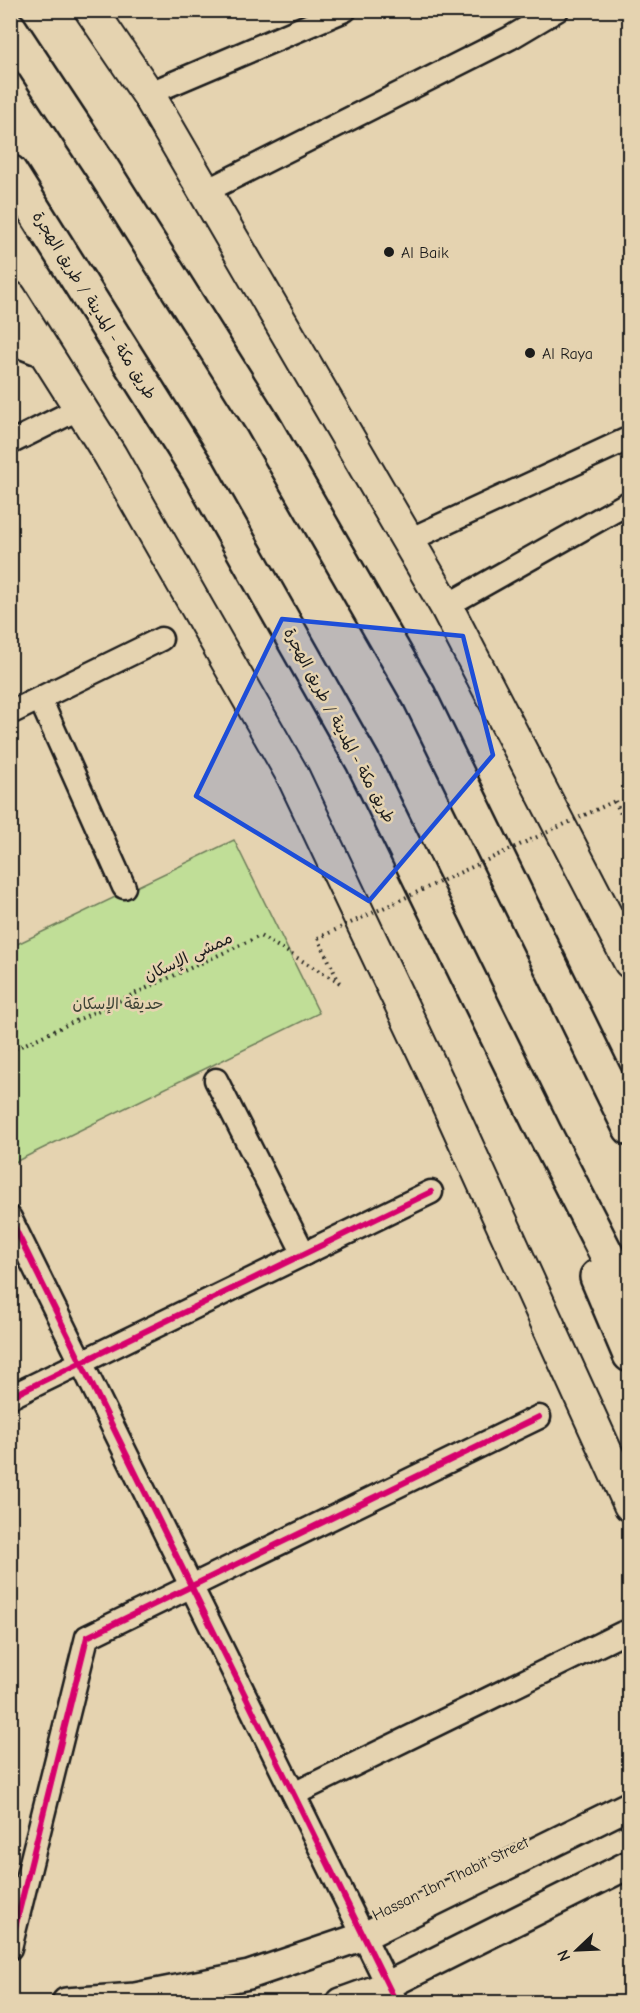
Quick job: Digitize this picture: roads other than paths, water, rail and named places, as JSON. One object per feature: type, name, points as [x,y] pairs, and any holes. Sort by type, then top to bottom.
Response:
[{"type":"highway","points":[[10,29],[100,165],[263,424],[419,696],[630,1128]]},
{"type":"highway","name":"طريق مكة - المدينة / طريق الهجرة","points":[[10,172],[199,472],[363,762],[481,1004],[630,1300]]},
{"type":"highway","points":[[481,1004],[630,1354]]},
{"type":"main road","points":[[91,10],[148,94],[206,191],[446,606],[630,962]]},
{"type":"main road","points":[[10,297],[80,408],[293,776],[436,1078],[630,1505]]},
{"type":"street","points":[[148,94],[345,10]]},
{"type":"street","points":[[206,191],[510,38],[557,10]]},
{"type":"street","points":[[10,340],[46,354]]},
{"type":"street","points":[[10,443],[80,408]]},
{"type":"street","points":[[407,541],[630,438]]},
{"type":"street","points":[[446,606],[630,502]]},
{"type":"street","points":[[10,713],[161,639]]},
{"type":"street","points":[[40,699],[124,887]]},
{"type":"street","points":[[216,1080],[304,1254]]},
{"type":"street","points":[[10,1397],[431,1192]]},
{"type":"street","points":[[10,1218],[392,1994]]},
{"type":"street","points":[[10,1948],[87,1637],[539,1417]]},
{"type":"street","points":[[294,1794],[623,1634]]},
{"type":"street","name":"Hassan Ibn Thabit Street","points":[[66,2002],[135,1997],[249,1975],[364,1936],[630,1805]]},
{"type":"street","points":[[341,2002],[392,1994],[630,1863]]},
{"type":"place","name":"Al Baik","points":[[389,252]]},
{"type":"place","name":"Al Raya","points":[[530,353]]},
{"type":"park label","name":"حديقة الإسكان","points":[[118,1003]]}]
